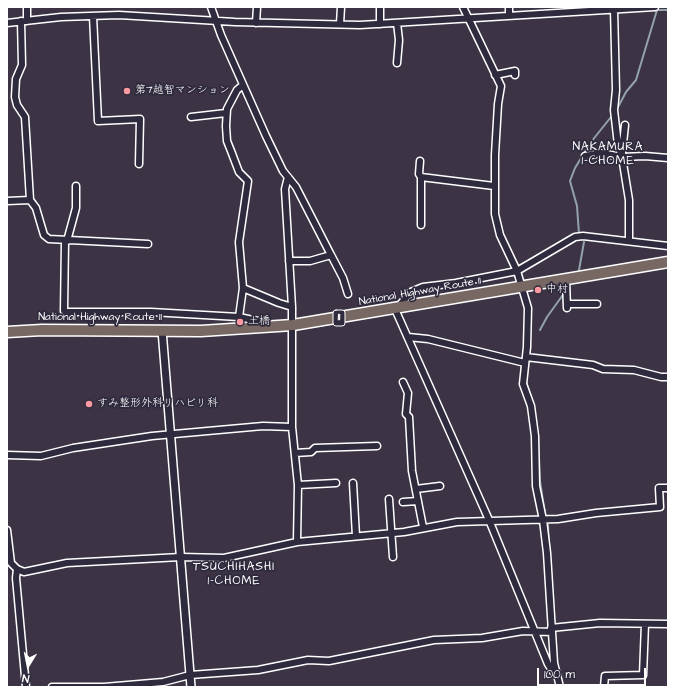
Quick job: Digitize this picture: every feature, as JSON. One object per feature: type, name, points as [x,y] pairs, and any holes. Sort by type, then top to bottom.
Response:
[{"type":"highway","name":"National Highway Route 11","points":[[7,332],[42,330],[201,331],[293,325],[523,287],[566,286],[668,262]]},
{"type":"street","points":[[27,7],[24,21],[22,65],[16,79],[15,97],[17,105],[25,117],[30,200],[36,208],[44,235],[49,239],[66,241],[148,244]]},
{"type":"street","points":[[211,7],[243,85],[288,177],[296,187],[343,278],[348,294]]},
{"type":"street","points":[[256,23],[257,7]]},
{"type":"street","points":[[340,7],[340,24]]},
{"type":"street","points":[[380,7],[380,24]]},
{"type":"street","points":[[463,7],[501,86],[498,104],[494,186],[495,214],[500,235],[517,271],[528,308],[526,360],[523,384],[531,406],[536,445],[536,486],[543,520],[547,553],[556,676]]},
{"type":"street","points":[[509,7],[509,16]]},
{"type":"street","points":[[7,23],[119,15],[256,23],[380,24],[655,7]]},
{"type":"street","points":[[614,9],[616,90],[614,110],[618,145],[622,157],[629,200],[630,240]]},
{"type":"street","points":[[93,16],[98,121],[140,119],[139,164]]},
{"type":"street","points":[[397,23],[399,40],[397,62]]},
{"type":"street","points":[[495,74],[515,71],[515,76]]},
{"type":"street","points":[[239,317],[243,288],[239,242],[248,181],[240,172],[227,141],[226,113],[237,90],[243,85]]},
{"type":"street","points":[[191,117],[226,113]]},
{"type":"street","points":[[622,157],[625,125]]},
{"type":"street","points":[[585,156],[600,153],[622,157],[645,156],[668,158]]},
{"type":"street","points":[[420,161],[419,174],[421,177],[421,225]]},
{"type":"street","points":[[288,177],[285,189],[293,325],[292,427],[298,485],[297,542]]},
{"type":"street","points":[[421,177],[494,186]]},
{"type":"street","points":[[76,186],[76,208],[66,241],[64,310],[151,312],[239,317],[262,322],[265,327]]},
{"type":"street","points":[[7,201],[30,200]]},
{"type":"street","points":[[560,687],[556,676],[548,664],[489,520],[396,309],[411,292],[423,287],[456,283],[517,271],[575,237],[583,236],[630,240],[668,246]]},
{"type":"street","points":[[289,261],[310,261],[330,255]]},
{"type":"street","points":[[566,286],[567,306],[597,304]]},
{"type":"street","points":[[243,288],[292,307]]},
{"type":"street","points":[[162,330],[191,687]]},
{"type":"street","points":[[408,337],[428,338],[526,360],[593,366],[603,370],[634,370],[661,377],[668,377]]},
{"type":"street","points":[[403,382],[408,393],[406,414],[408,417],[412,471],[423,528]]},
{"type":"street","points":[[7,455],[41,456],[73,448],[170,435],[263,426],[292,427]]},
{"type":"street","points":[[295,453],[311,452],[315,448],[377,446]]},
{"type":"street","points":[[298,485],[336,483]]},
{"type":"street","points":[[353,483],[356,536]]},
{"type":"street","points":[[416,489],[440,486]]},
{"type":"street","points":[[7,530],[11,563],[17,570],[24,572],[67,563],[181,557],[224,558],[297,542],[404,532],[457,522],[489,520],[543,520],[660,507],[660,488],[668,488]]},
{"type":"street","points":[[389,499],[393,557]]},
{"type":"street","points":[[403,502],[418,501]]},
{"type":"street","points":[[17,570],[16,578],[26,687]]},
{"type":"street","points":[[52,687],[104,687],[163,682],[190,675],[258,670],[308,660],[329,661],[434,640],[482,638],[512,632],[536,632],[600,623],[668,624]]},
{"type":"street","points":[[604,687],[605,676],[644,675],[645,624]]},
{"type":"waterway","points":[[617,109],[626,92],[636,80],[657,10],[668,10]]},
{"type":"waterway","points":[[579,234],[577,206],[570,181],[575,168],[591,142],[611,117]]},
{"type":"waterway","points":[[579,270],[584,242]]},
{"type":"waterway","points":[[540,330],[547,317],[565,292]]},
{"type":"waterway","points":[[526,381],[533,403]]},
{"type":"waterway","points":[[538,435],[540,481],[545,514]]},
{"type":"waterway","points":[[548,525],[549,548]]},
{"type":"place","name":"第7越智マンション","points":[[127,91]]},
{"type":"place","name":"中村","points":[[538,290]]},
{"type":"place","name":"土橋","points":[[240,322]]},
{"type":"place","name":"すみ整形外科リハビリ科","points":[[89,404]]},
{"type":"district","name":"NAKAMURA 1-CHOME","points":[[608,154]]},
{"type":"district","name":"TSUCHIHASHI 1-CHOME","points":[[234,574]]}]
